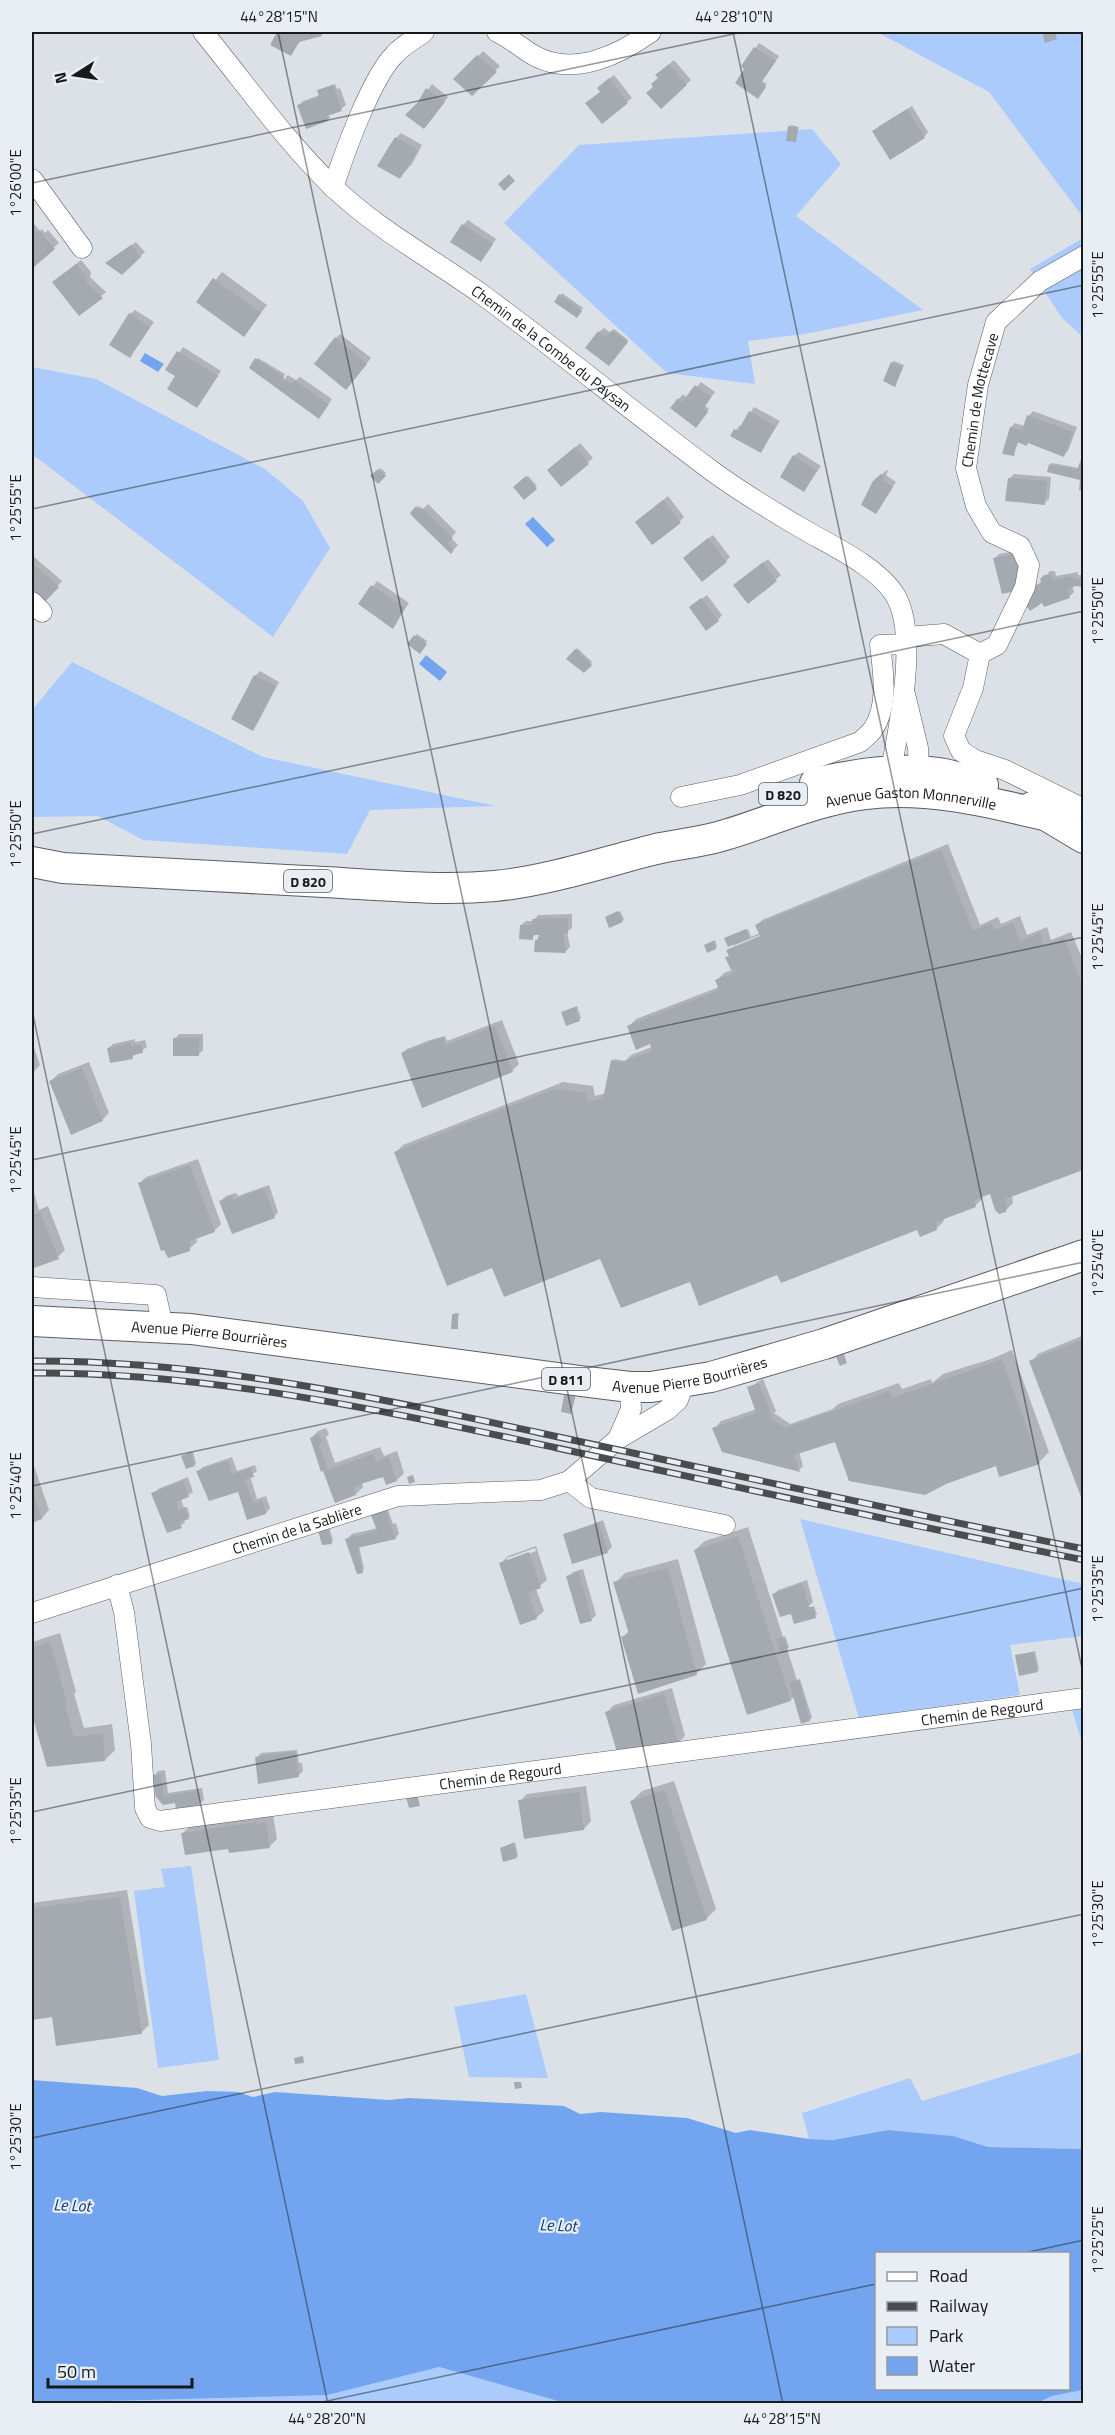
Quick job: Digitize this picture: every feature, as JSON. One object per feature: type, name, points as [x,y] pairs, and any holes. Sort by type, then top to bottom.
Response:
[{"type":"main road","name":"Avenue Gaston Monnerville","points":[[32,861],[63,868],[444,887],[496,886],[584,869],[657,849],[707,823],[807,784],[860,773],[903,778],[940,773],[999,789],[1083,838]]},
{"type":"main road","name":"Avenue Pierre Bourrières","points":[[32,1321],[191,1329],[630,1387],[684,1383],[711,1377],[824,1344],[1083,1255]]},
{"type":"street","name":"Chemin de la Combe du Paysan","points":[[203,32],[301,154],[333,188],[382,226],[480,293],[714,472],[769,509],[858,561],[884,581],[900,603],[906,640],[903,778]]},
{"type":"street","points":[[333,188],[341,163],[379,76],[395,54],[424,32]]},
{"type":"street","points":[[497,32],[536,57],[556,64],[578,64],[600,59],[636,42],[651,32]]},
{"type":"street","points":[[32,179],[82,248]]},
{"type":"street","name":"Chemin de Mottecave","points":[[980,654],[997,645],[1025,587],[1029,565],[1020,546],[992,532],[976,506],[966,468],[978,385],[996,322],[1040,282],[1083,256]]},
{"type":"street","points":[[681,797],[740,785],[860,742],[874,729],[882,705],[883,674],[880,645],[944,634],[980,654],[973,687],[954,736],[961,751],[975,760],[1015,775],[1083,809]]},
{"type":"street","name":"Chemin de la Combe du Paysan","points":[[903,778],[918,748],[905,694]]},
{"type":"street","points":[[32,1287],[156,1295],[163,1327]]},
{"type":"street","name":"Chemin de la Sablière","points":[[32,1612],[398,1496],[541,1490],[569,1480],[618,1438],[667,1410],[678,1400],[684,1383]]},
{"type":"street","name":"Chemin de la Sablière","points":[[618,1438],[631,1409],[630,1387]]},
{"type":"street","points":[[569,1480],[591,1498],[725,1525]]},
{"type":"street","name":"Chemin de Regourd","points":[[117,1585],[124,1612],[141,1744],[145,1808],[150,1818],[160,1821],[1083,1698]]},
{"type":"green space","points":[[877,32],[1083,32],[1083,217],[989,92]]},
{"type":"green space","points":[[812,129],[841,164],[796,216],[923,310],[805,334],[748,341],[755,384],[667,373],[504,223],[579,145]]},
{"type":"green space","points":[[1083,238],[1083,337],[1062,318],[1030,269]]},
{"type":"green space","points":[[32,367],[96,379],[265,469],[303,501],[330,548],[273,637],[32,454]]},
{"type":"green space","points":[[72,662],[263,757],[496,806],[370,810],[347,854],[143,840],[98,816],[32,817],[32,710]]},
{"type":"green space","points":[[800,1519],[1083,1584],[1083,1636],[1010,1645],[1020,1695],[859,1718]]},
{"type":"green space","points":[[1084,1709],[1083,1746],[1072,1710]]},
{"type":"green space","points":[[191,1866],[219,2060],[158,2068],[134,1891],[165,1887],[161,1869]]},
{"type":"green space","points":[[526,1994],[548,2078],[469,2077],[454,2007]]},
{"type":"green space","points":[[1083,2052],[1083,2149],[988,2147],[953,2136],[888,2130],[833,2140],[809,2139],[802,2113],[910,2078],[922,2101]]},
{"type":"green space","points":[[439,2367],[565,2403],[57,2404],[417,2371]]},
{"type":"green space","points":[[1083,2390],[1083,2403],[1035,2404],[1052,2396]]},
{"type":"water","points":[[145,353],[164,364],[158,372],[140,361]]},
{"type":"water","points":[[533,517],[555,540],[547,547],[525,524]]},
{"type":"water","points":[[426,655],[447,672],[440,681],[419,664]]},
{"type":"water","name":"Le Lot","points":[[32,2080],[137,2088],[162,2096],[207,2091],[238,2092],[253,2097],[275,2092],[389,2100],[409,2098],[564,2106],[580,2114],[601,2112],[687,2118],[736,2133],[750,2130],[809,2139],[833,2140],[888,2130],[953,2136],[988,2147],[1083,2149],[1083,2390],[1052,2396],[1035,2404],[565,2403],[439,2367],[327,2395],[32,2403]]},
{"type":"building","points":[[277,32],[320,32],[322,36],[299,42],[291,56],[270,45]]},
{"type":"building","points":[[1042,32],[1055,32],[1057,39],[1045,43]]},
{"type":"building","points":[[754,47],[776,61],[761,83],[766,87],[758,99],[735,83],[744,69],[741,66]]},
{"type":"building","points":[[477,55],[497,72],[472,96],[453,79]]},
{"type":"building","points":[[669,64],[687,85],[661,109],[646,93],[658,78],[655,75]]},
{"type":"building","points":[[609,78],[628,103],[602,124],[585,103],[600,92],[597,88]]},
{"type":"building","points":[[333,85],[342,111],[327,116],[328,121],[306,129],[297,105],[319,97],[317,90]]},
{"type":"building","points":[[426,88],[445,102],[424,129],[405,115],[418,102]]},
{"type":"building","points":[[907,109],[925,138],[890,160],[872,131]]},
{"type":"building","points":[[788,126],[798,128],[796,142],[786,141]]},
{"type":"building","points":[[395,137],[418,150],[400,179],[377,166]]},
{"type":"building","points":[[509,174],[515,181],[504,191],[498,184]]},
{"type":"building","points":[[462,224],[493,244],[481,262],[450,242]]},
{"type":"building","points":[[32,227],[36,233],[39,230],[55,249],[34,267],[32,263]]},
{"type":"building","points":[[131,245],[141,257],[122,275],[105,263]]},
{"type":"building","points":[[76,264],[87,277],[86,282],[103,298],[79,316],[52,282]]},
{"type":"building","points":[[213,278],[261,313],[244,337],[196,302]]},
{"type":"building","points":[[559,294],[582,311],[577,318],[554,302]]},
{"type":"building","points":[[129,313],[150,327],[130,358],[109,345]]},
{"type":"building","points":[[612,330],[628,342],[609,366],[585,348],[598,331],[606,337]]},
{"type":"building","points":[[335,337],[367,364],[346,390],[314,364]]},
{"type":"building","points":[[177,351],[218,376],[197,408],[167,389],[175,376],[165,370]]},
{"type":"building","points":[[255,358],[284,377],[283,379],[292,384],[294,380],[329,404],[319,419],[249,368]]},
{"type":"building","points":[[891,362],[903,367],[895,387],[883,381]]},
{"type":"building","points":[[695,385],[711,397],[704,408],[708,412],[696,428],[670,408],[678,398],[682,402]]},
{"type":"building","points":[[749,411],[776,426],[761,453],[730,436],[734,429],[738,431]]},
{"type":"building","points":[[1027,415],[1073,432],[1064,457],[1028,443],[1027,446],[1017,442],[1014,456],[1002,454],[1010,427],[1022,430]]},
{"type":"building","points":[[575,447],[589,464],[561,487],[547,470]]},
{"type":"building","points":[[1083,454],[1083,491],[1079,490],[1080,480],[1047,472],[1049,464],[1077,470]]},
{"type":"building","points":[[793,455],[817,471],[804,492],[780,477]]},
{"type":"building","points":[[378,469],[386,476],[378,484],[370,476]]},
{"type":"building","points":[[881,474],[885,476],[882,480],[893,487],[876,514],[861,505],[873,481]]},
{"type":"building","points":[[526,476],[537,489],[524,500],[513,487]]},
{"type":"building","points":[[1008,478],[1047,481],[1045,505],[1005,501]]},
{"type":"building","points":[[663,500],[681,523],[652,545],[635,522]]},
{"type":"building","points":[[416,506],[420,510],[422,508],[453,538],[447,543],[454,550],[451,554],[410,513]]},
{"type":"building","points":[[708,538],[727,562],[702,582],[683,558]]},
{"type":"building","points":[[1019,553],[1022,571],[1017,572],[1020,590],[1002,594],[993,558]]},
{"type":"building","points":[[763,562],[777,581],[748,604],[733,585]]},
{"type":"building","points":[[32,563],[59,587],[43,604],[32,594]]},
{"type":"building","points":[[1044,575],[1051,575],[1052,580],[1073,576],[1074,579],[1083,579],[1083,587],[1076,586],[1067,590],[1070,598],[1044,607],[1042,603],[1030,611],[1026,605],[1035,585],[1042,583],[1040,579]]},
{"type":"building","points":[[371,585],[405,608],[393,629],[358,604]]},
{"type":"building","points":[[701,598],[719,621],[706,631],[689,607]]},
{"type":"building","points":[[414,635],[427,644],[420,654],[407,644]]},
{"type":"building","points":[[575,649],[592,665],[584,673],[566,659]]},
{"type":"building","points":[[254,675],[276,686],[253,731],[231,719]]},
{"type":"building","points":[[941,850],[973,931],[991,923],[994,930],[1013,923],[1020,941],[1040,933],[1044,946],[1064,938],[1083,987],[1083,1170],[1005,1199],[1006,1212],[999,1214],[995,1210],[990,1194],[974,1200],[976,1207],[936,1222],[937,1230],[920,1237],[917,1230],[781,1283],[777,1275],[699,1306],[690,1282],[621,1308],[600,1259],[504,1297],[492,1268],[447,1286],[394,1152],[554,1089],[586,1093],[588,1102],[603,1098],[611,1060],[622,1062],[652,1051],[650,1044],[636,1050],[627,1026],[719,990],[715,980],[735,972],[734,969],[731,970],[725,957],[729,956],[726,950],[760,936],[755,925]]},
{"type":"building","points":[[618,911],[623,922],[609,928],[605,917]]},
{"type":"building","points":[[568,918],[568,934],[563,934],[566,953],[534,952],[535,940],[538,940],[539,935],[533,935],[533,940],[519,939],[520,925],[532,925],[532,919]]},
{"type":"building","points":[[746,929],[749,938],[728,947],[724,938]]},
{"type":"building","points":[[713,941],[716,949],[707,953],[704,945]]},
{"type":"building","points":[[575,1007],[580,1021],[566,1026],[561,1012]]},
{"type":"building","points":[[495,1026],[513,1072],[422,1108],[401,1053],[443,1037],[446,1045]]},
{"type":"building","points":[[199,1037],[199,1056],[173,1056],[173,1038]]},
{"type":"building","points":[[131,1043],[131,1046],[141,1044],[143,1053],[132,1055],[133,1059],[110,1063],[107,1048]]},
{"type":"building","points":[[82,1068],[103,1121],[71,1135],[49,1081]]},
{"type":"building","points":[[190,1165],[215,1232],[190,1241],[190,1251],[168,1258],[164,1250],[161,1251],[138,1183]]},
{"type":"building","points":[[264,1188],[275,1218],[232,1234],[219,1201],[232,1196],[233,1200]]},
{"type":"building","points":[[40,1212],[59,1259],[34,1268],[32,1263],[32,1216]]},
{"type":"building","points":[[452,1314],[458,1315],[458,1329],[451,1329]]},
{"type":"building","points":[[1083,1339],[1083,1502],[1029,1361]]},
{"type":"building","points":[[844,1354],[847,1363],[840,1366],[836,1357]]},
{"type":"building","points":[[1002,1359],[1040,1464],[999,1477],[996,1466],[946,1484],[925,1495],[849,1481],[835,1442],[794,1455],[800,1472],[722,1452],[712,1428],[756,1413],[747,1387],[759,1383],[772,1417],[770,1418],[785,1428],[889,1391],[892,1398]]},
{"type":"building","points":[[564,1395],[575,1397],[571,1414],[561,1412]]},
{"type":"building","points":[[319,1434],[322,1442],[319,1444],[328,1470],[373,1454],[376,1462],[389,1457],[397,1481],[386,1485],[383,1477],[354,1486],[356,1495],[335,1503],[323,1471],[321,1472],[310,1438]]},
{"type":"building","points":[[191,1452],[195,1466],[186,1469],[181,1456]]},
{"type":"building","points":[[228,1461],[232,1474],[251,1468],[254,1477],[245,1479],[253,1503],[262,1500],[266,1514],[247,1520],[238,1492],[209,1501],[196,1471]]},
{"type":"building","points":[[413,1475],[415,1482],[409,1484],[407,1477]]},
{"type":"building","points":[[183,1481],[189,1497],[176,1502],[179,1510],[185,1507],[189,1519],[179,1522],[182,1528],[167,1533],[151,1493]]},
{"type":"building","points":[[32,1488],[42,1519],[32,1523]]},
{"type":"building","points":[[385,1508],[396,1539],[357,1548],[363,1573],[357,1574],[345,1539],[377,1531],[370,1512]]},
{"type":"building","points":[[599,1523],[608,1553],[572,1564],[563,1534]]},
{"type":"building","points":[[327,1524],[332,1544],[322,1545],[317,1527]]},
{"type":"building","points":[[738,1536],[791,1701],[747,1715],[694,1550]]},
{"type":"building","points":[[529,1552],[541,1588],[528,1593],[537,1619],[520,1625],[499,1563]]},
{"type":"building","points":[[668,1568],[697,1675],[638,1694],[621,1637],[629,1634],[613,1582]]},
{"type":"building","points":[[579,1572],[592,1621],[580,1624],[566,1576]]},
{"type":"building","points":[[802,1583],[809,1607],[813,1607],[816,1618],[794,1624],[791,1614],[780,1617],[772,1594]]},
{"type":"building","points":[[784,1637],[788,1650],[780,1653],[776,1639]]},
{"type":"building","points":[[50,1642],[74,1737],[103,1733],[105,1761],[47,1767],[32,1715],[32,1648]]},
{"type":"building","points":[[1033,1652],[1038,1672],[1019,1676],[1015,1655]]},
{"type":"building","points":[[799,1680],[810,1721],[801,1724],[789,1682]]},
{"type":"building","points":[[664,1694],[679,1744],[617,1752],[605,1712]]},
{"type":"building","points":[[295,1751],[299,1777],[258,1784],[255,1757]]},
{"type":"building","points":[[161,1774],[164,1796],[198,1791],[200,1806],[176,1809],[175,1803],[163,1805],[156,1797],[152,1775]]},
{"type":"building","points":[[665,1790],[707,1920],[672,1931],[630,1801]]},
{"type":"building","points":[[579,1792],[584,1830],[524,1839],[518,1800]]},
{"type":"building","points":[[417,1794],[420,1806],[409,1808],[406,1797]]},
{"type":"building","points":[[256,1822],[257,1824],[266,1822],[270,1848],[229,1853],[228,1849],[185,1855],[181,1833]]},
{"type":"building","points":[[513,1843],[517,1858],[503,1862],[500,1848]]},
{"type":"building","points":[[120,1897],[142,2034],[56,2046],[52,2017],[32,2020],[32,1908]]},
{"type":"building","points":[[303,2056],[304,2063],[295,2064],[294,2058]]},
{"type":"building","points":[[514,2082],[521,2082],[522,2088],[515,2089]]},
{"type":"railway","points":[[32,1361],[167,1367],[302,1385],[369,1397],[1084,1549]]},
{"type":"railway","points":[[32,1373],[98,1374],[165,1379],[296,1396],[492,1434],[1084,1560]]}]
